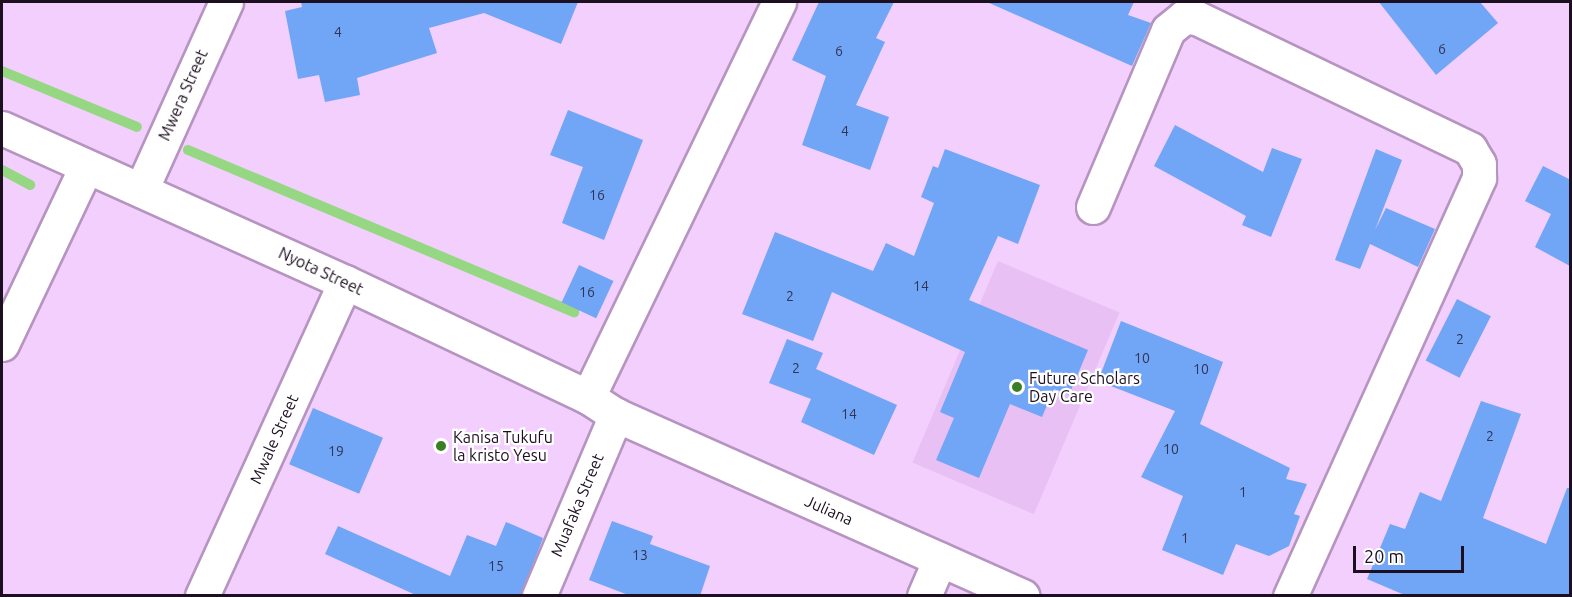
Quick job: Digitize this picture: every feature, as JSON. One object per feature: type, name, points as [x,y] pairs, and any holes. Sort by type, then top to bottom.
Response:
[{"type":"street","name":"Mwera Street","points":[[142,188],[226,2]]},
{"type":"street","points":[[588,397],[779,2]]},
{"type":"street","points":[[1093,207],[1168,30],[1184,17],[1197,18],[1470,149],[1479,164],[1479,178],[1290,596]]},
{"type":"street","name":"Nyota Street","points":[[2,128],[86,166],[142,188],[345,282],[588,397],[625,419]]},
{"type":"street","points":[[2,344],[86,166]]},
{"type":"street","name":"Mwale Street","points":[[202,596],[345,282]]},
{"type":"street","name":"Juliana","points":[[625,419],[1023,596]]},
{"type":"street","name":"Muafaka Street","points":[[539,596],[625,419]]},
{"type":"street","points":[[924,596],[940,559]]},
{"type":"shaded area","name":"Future Scholars Day Care","points":[[998,261],[1120,313],[1034,514],[912,463]]},
{"type":"building","points":[[301,2],[578,2],[561,44],[484,13],[429,28],[437,53],[357,78],[360,95],[325,102],[319,75],[298,79],[285,11],[302,7]]},
{"type":"building","points":[[819,2],[894,2],[876,38],[885,42],[856,105],[889,117],[870,170],[802,145],[826,76],[792,60]]},
{"type":"building","points":[[987,2],[1134,2],[1128,15],[1151,23],[1132,66]]},
{"type":"building","points":[[1379,2],[1480,2],[1498,23],[1436,75]]},
{"type":"building","points":[[568,110],[643,140],[604,240],[562,223],[583,167],[550,155]]},
{"type":"building","points":[[1175,125],[1263,172],[1272,148],[1302,159],[1271,237],[1242,225],[1246,216],[1154,166]]},
{"type":"building","points":[[945,149],[1040,185],[1018,244],[998,236],[969,300],[1088,350],[1069,395],[1054,389],[1042,417],[1010,404],[979,478],[936,460],[954,418],[940,412],[965,352],[832,292],[813,341],[742,314],[775,232],[873,271],[886,243],[914,256],[934,203],[921,197],[933,166],[938,168]]},
{"type":"building","points":[[1376,149],[1402,160],[1375,230],[1386,208],[1435,229],[1418,267],[1370,244],[1360,269],[1335,260]]},
{"type":"building","points":[[1543,166],[1569,179],[1570,176],[1570,266],[1535,247],[1551,214],[1525,201]]},
{"type":"building","points":[[579,265],[613,281],[596,318],[562,302]]},
{"type":"building","points":[[1457,299],[1491,316],[1460,378],[1426,360]]},
{"type":"building","points":[[1121,321],[1223,362],[1200,424],[1290,468],[1286,479],[1307,484],[1294,514],[1300,516],[1289,546],[1269,556],[1236,544],[1223,575],[1162,550],[1183,496],[1141,477],[1175,411],[1098,381]]},
{"type":"building","points":[[787,339],[823,353],[816,369],[897,405],[874,455],[801,422],[811,399],[769,383]]},
{"type":"building","points":[[1481,401],[1521,414],[1483,518],[1546,544],[1567,488],[1570,488],[1570,596],[1407,596],[1367,579],[1390,524],[1405,529],[1420,492],[1441,501]]},
{"type":"building","points":[[313,408],[383,438],[359,494],[289,464]]},
{"type":"building","points":[[612,521],[653,536],[650,544],[710,566],[700,596],[631,596],[589,580]]},
{"type":"building","points":[[506,522],[543,538],[521,596],[418,596],[325,554],[338,526],[450,576],[467,535],[496,546]]},
{"type":"waterway","points":[[2,71],[137,127]]},
{"type":"waterway","points":[[188,150],[574,312]]},
{"type":"waterway","points":[[2,170],[30,185]]},
{"type":"place","name":"Future Scholars Day Care","points":[[1017,387]]},
{"type":"place","name":"Kanisa Tukufu la kristo Yesu","points":[[441,446]]}]
